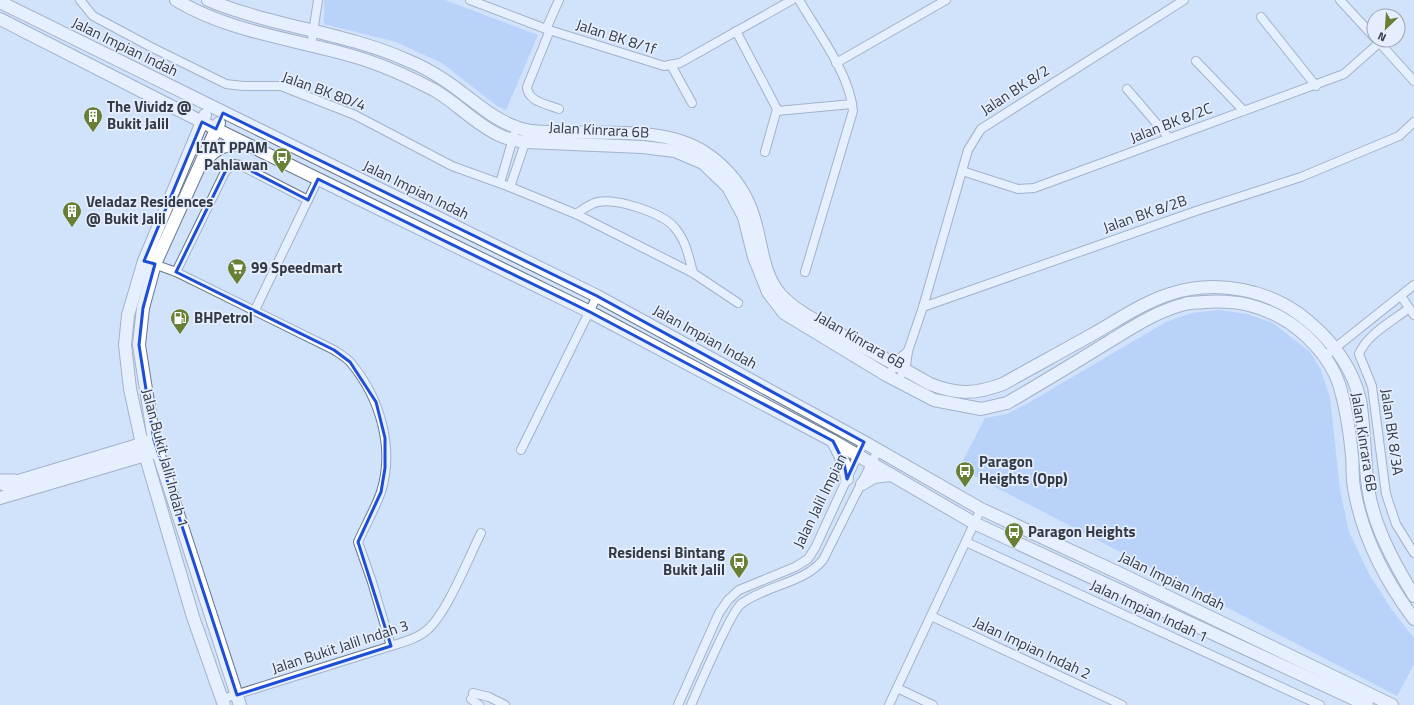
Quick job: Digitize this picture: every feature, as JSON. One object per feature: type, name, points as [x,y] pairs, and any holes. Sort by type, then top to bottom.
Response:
[{"type":"street","name":"Jalan BK 8D/4","points":[[80,0],[93,16],[226,84],[243,86],[280,86],[356,115],[452,166],[510,186],[576,214],[693,273],[738,303]]},
{"type":"street","name":"Jalan Kinrara 6B","points":[[176,0],[188,7],[255,33],[356,57],[399,73],[436,92],[499,135],[513,140],[527,137],[652,135],[674,138],[706,153],[732,176],[743,192],[753,213],[763,256],[771,280],[780,294],[798,310],[900,368],[944,389],[964,392],[984,391],[1003,384],[1147,303],[1187,289],[1214,288],[1259,293],[1281,302],[1301,315],[1322,332],[1335,348],[1353,378],[1360,401],[1368,488],[1372,505],[1381,533],[1414,596]]},
{"type":"street","name":"Jalan Kinrara 6B","points":[[208,0],[238,12],[380,49],[410,61],[439,76],[489,114],[516,128],[527,137],[675,151],[703,163],[728,187],[744,217],[754,257],[768,292],[784,313],[898,382],[934,400],[981,409],[1007,403],[1150,317],[1185,304],[1225,300],[1249,304],[1278,316],[1302,332],[1325,356],[1342,393],[1352,454],[1354,487],[1363,522],[1377,560],[1399,599],[1414,619]]},
{"type":"street","points":[[311,46],[318,0]]},
{"type":"street","name":"Jalan BK 8/1f","points":[[470,0],[548,30],[664,66],[680,63],[792,0]]},
{"type":"street","points":[[559,0],[527,87],[529,97],[559,109]]},
{"type":"street","points":[[799,0],[836,63],[849,92],[852,104],[851,118],[805,272]]},
{"type":"street","points":[[836,63],[946,0]]},
{"type":"street","name":"Jalan BK 8/2","points":[[923,307],[968,150],[981,129],[1184,0]]},
{"type":"street","points":[[1340,0],[1366,28]]},
{"type":"street","name":"Jalan Impian Indah","points":[[0,2],[597,296],[864,442],[981,510],[1121,574],[1392,705]]},
{"type":"street","points":[[1261,17],[1316,86]]},
{"type":"street","name":"Jalan Impian Indah","points":[[0,19],[246,144],[590,312],[857,455],[974,523],[1367,705]]},
{"type":"street","points":[[736,31],[778,109],[766,152]]},
{"type":"street","name":"Jalan BK 8/2C","points":[[962,171],[1018,189],[1034,188],[1316,86],[1344,74],[1369,48]]},
{"type":"street","points":[[1384,48],[1414,81]]},
{"type":"street","points":[[1196,60],[1244,111]]},
{"type":"street","points":[[671,65],[692,103]]},
{"type":"street","points":[[1127,89],[1169,138]]},
{"type":"street","points":[[777,111],[852,104]]},
{"type":"street","name":"Jalan Bukit Jalil Indah 1","points":[[209,106],[144,260],[128,315],[125,345],[130,389],[143,449],[193,617],[223,702]]},
{"type":"street","name":"Jalan Bukit Jalil Indah 1","points":[[223,113],[155,264],[143,308],[139,345],[156,446],[239,700]]},
{"type":"street","name":"Jalan BK 8/2B","points":[[923,307],[1196,211],[1301,177],[1399,136],[1414,122]]},
{"type":"street","points":[[500,183],[516,128]]},
{"type":"street","points":[[510,186],[527,137]]},
{"type":"street","points":[[198,168],[217,148],[232,144],[246,144]]},
{"type":"street","points":[[176,272],[225,172],[233,164],[240,165],[308,200]]},
{"type":"street","points":[[255,310],[318,179]]},
{"type":"street","points":[[576,214],[597,202],[616,201],[645,209],[674,227],[688,249],[693,273]]},
{"type":"street","points":[[144,260],[176,272],[334,350],[350,362],[376,402],[385,438],[385,468],[381,492],[358,542],[372,582],[391,646]]},
{"type":"street","points":[[1325,356],[1414,285]]},
{"type":"street","points":[[522,450],[597,296]]},
{"type":"street","points":[[1401,296],[1412,312]]},
{"type":"street","points":[[898,382],[900,368],[908,351],[923,307]]},
{"type":"street","name":"Jalan BK 8/3A","points":[[1412,312],[1373,336],[1365,343],[1359,354],[1372,386],[1386,494],[1396,524],[1414,554]]},
{"type":"street","points":[[888,376],[900,368]]},
{"type":"street","points":[[833,442],[844,463],[847,479]]},
{"type":"street","name":"Jalan Jalil Impian","points":[[678,705],[719,613],[728,600],[739,590],[795,567],[808,559],[864,442]]},
{"type":"street","points":[[5,484],[156,446]]},
{"type":"street","points":[[0,498],[143,449]]},
{"type":"street","name":"Jalan Jalil Impian","points":[[691,705],[739,605],[756,594],[810,572],[823,560],[878,450]]},
{"type":"street","points":[[862,484],[874,477],[890,475]]},
{"type":"street","points":[[889,705],[981,510]]},
{"type":"street","name":"Jalan Bukit Jalil Indah 3","points":[[223,702],[239,700],[415,638],[427,630],[435,622],[481,533]]},
{"type":"street","name":"Jalan Impian Indah 1","points":[[966,542],[1320,705]]},
{"type":"street","points":[[193,617],[209,612]]},
{"type":"street","name":"Jalan Impian Indah 2","points":[[931,616],[1122,705]]},
{"type":"street","points":[[897,688],[933,705]]},
{"type":"street","points":[[479,705],[472,696],[505,705]]},
{"type":"highlighted area","points":[[223,113],[597,296],[864,442],[847,479],[844,463],[833,441],[590,312],[318,179],[308,200],[240,165],[233,164],[225,172],[176,272],[334,350],[350,362],[376,402],[385,438],[385,468],[381,492],[358,542],[391,646],[237,695],[154,440],[139,345],[143,308],[155,264],[144,261],[202,122],[216,129]]},
{"type":"shaded area","points":[[324,0],[445,0],[538,35],[506,110],[497,106],[442,63],[396,42],[324,24]]},
{"type":"shaded area","points":[[1219,310],[1247,314],[1273,323],[1310,352],[1321,370],[1330,398],[1340,490],[1349,532],[1369,574],[1392,610],[1414,638],[1414,664],[1397,696],[959,468],[985,418],[1007,414],[1030,402],[1166,322],[1192,313]]},
{"type":"place","name":"The Vividz @ Bukit Jalil","points":[[93,133]]},
{"type":"place","name":"LTAT PPAM Pahlawan","points":[[282,174]]},
{"type":"place","name":"Veladaz Residences @ Bukit Jalil","points":[[72,228]]},
{"type":"place","name":"99 Speedmart","points":[[237,285]]},
{"type":"place","name":"BHPetrol","points":[[180,335]]},
{"type":"place","name":"Paragon Heights (Opp)","points":[[965,488]]},
{"type":"place","name":"Paragon Heights","points":[[1014,549]]},
{"type":"place","name":"Residensi Bintang Bukit Jalil","points":[[739,579]]}]
